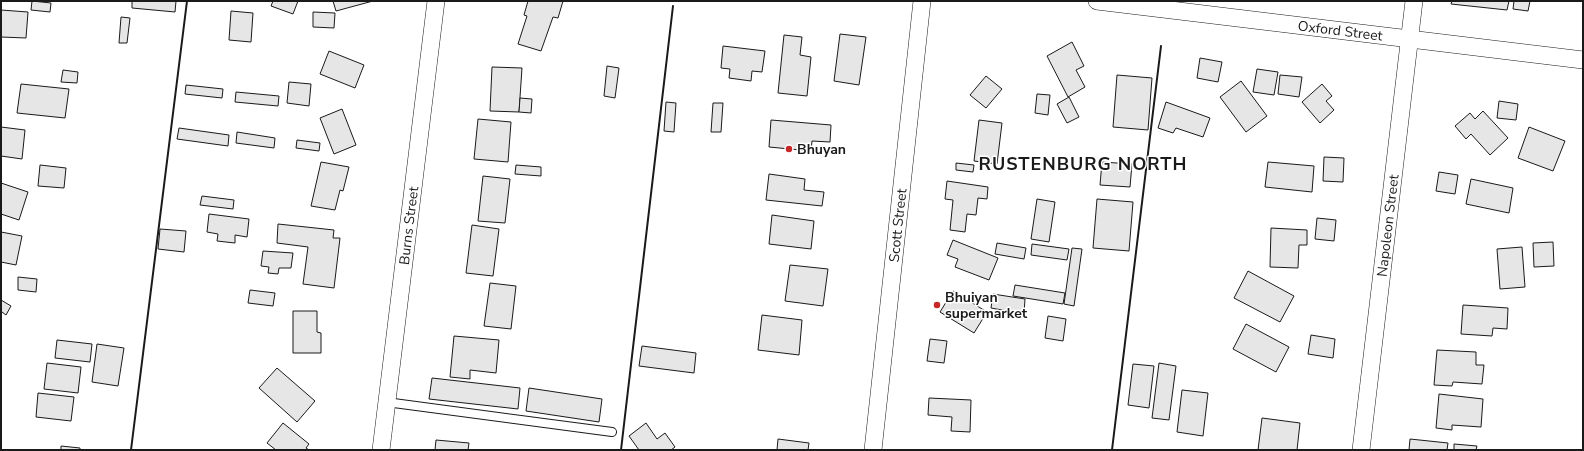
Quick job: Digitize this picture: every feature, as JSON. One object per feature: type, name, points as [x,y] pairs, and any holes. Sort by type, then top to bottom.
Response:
[{"type":"street","name":"Burns Street","points":[[381,450],[436,1]]},
{"type":"street","name":"Scott Street","points":[[873,450],[922,1]]},
{"type":"street","name":"Oxford Street","points":[[1097,1],[1583,60]]},
{"type":"street","name":"Napoleon Street","points":[[1361,450],[1414,1]]},
{"type":"lane","points":[[386,402],[612,432]]},
{"type":"building","points":[[32,1],[51,3],[50,12],[31,10]]},
{"type":"building","points":[[132,1],[176,1],[175,12],[132,8]]},
{"type":"building","points":[[273,1],[298,1],[293,14],[271,6]]},
{"type":"building","points":[[333,1],[373,1],[336,11]]},
{"type":"building","points":[[528,1],[563,1],[558,18],[553,17],[541,51],[518,44],[527,16],[524,15]]},
{"type":"building","points":[[1452,1],[1509,1],[1507,10],[1451,4]]},
{"type":"building","points":[[1514,1],[1530,1],[1528,11],[1513,9]]},
{"type":"building","points":[[1,10],[28,12],[26,38],[1,37]]},
{"type":"building","points":[[231,11],[253,13],[251,42],[229,40]]},
{"type":"building","points":[[313,12],[335,13],[334,28],[313,27]]},
{"type":"building","points":[[121,17],[130,18],[127,43],[119,43]]},
{"type":"building","points":[[840,34],[866,37],[859,85],[834,81]]},
{"type":"building","points":[[784,35],[802,37],[800,55],[811,57],[807,96],[778,93]]},
{"type":"building","points":[[1072,42],[1084,66],[1076,70],[1085,87],[1068,97],[1047,56]]},
{"type":"building","points":[[723,46],[765,51],[762,72],[752,71],[751,81],[729,78],[730,69],[721,68]]},
{"type":"building","points":[[329,51],[364,65],[355,88],[320,74]]},
{"type":"building","points":[[1200,58],[1222,62],[1218,82],[1197,78]]},
{"type":"building","points":[[607,66],[619,68],[615,98],[604,96]]},
{"type":"building","points":[[492,67],[522,68],[519,112],[490,111]]},
{"type":"building","points":[[1257,69],[1278,72],[1274,95],[1253,92]]},
{"type":"building","points":[[63,70],[78,72],[77,83],[61,82]]},
{"type":"building","points":[[1117,75],[1152,78],[1148,130],[1113,127]]},
{"type":"building","points":[[1280,75],[1302,77],[1299,97],[1278,94]]},
{"type":"building","points":[[986,76],[1002,89],[986,108],[970,95]]},
{"type":"building","points":[[1241,81],[1267,116],[1246,132],[1220,97]]},
{"type":"building","points":[[289,82],[311,84],[309,106],[287,103]]},
{"type":"building","points":[[21,84],[69,89],[65,118],[17,113]]},
{"type":"building","points":[[1322,84],[1332,96],[1326,101],[1334,110],[1320,123],[1302,102]]},
{"type":"building","points":[[186,85],[223,89],[222,98],[185,94]]},
{"type":"building","points":[[236,92],[279,96],[278,106],[235,102]]},
{"type":"building","points":[[1037,94],[1050,95],[1048,115],[1035,113]]},
{"type":"building","points":[[1069,97],[1079,117],[1067,123],[1057,104]]},
{"type":"building","points":[[520,98],[532,99],[531,113],[519,112]]},
{"type":"building","points":[[1499,101],[1518,104],[1516,120],[1497,118]]},
{"type":"building","points":[[666,102],[676,103],[674,132],[664,131]]},
{"type":"building","points":[[1166,102],[1210,118],[1203,137],[1176,128],[1173,133],[1158,128]]},
{"type":"building","points":[[713,103],[723,103],[721,132],[711,132]]},
{"type":"building","points":[[342,109],[356,145],[334,154],[320,118]]},
{"type":"building","points":[[1483,111],[1508,138],[1490,155],[1471,134],[1466,139],[1455,126],[1470,113],[1475,119]]},
{"type":"building","points":[[478,119],[511,122],[508,162],[474,159]]},
{"type":"building","points":[[771,120],[831,125],[830,142],[812,141],[811,151],[769,147]]},
{"type":"building","points":[[979,120],[1002,123],[997,164],[974,161]]},
{"type":"building","points":[[1,127],[25,130],[22,159],[1,156]]},
{"type":"building","points":[[1529,127],[1565,141],[1553,171],[1518,158]]},
{"type":"building","points":[[179,128],[229,135],[228,146],[177,139]]},
{"type":"building","points":[[237,132],[275,138],[274,148],[236,143]]},
{"type":"building","points":[[297,140],[320,143],[319,151],[296,148]]},
{"type":"building","points":[[1324,157],[1344,158],[1343,182],[1323,181]]},
{"type":"building","points":[[321,162],[349,167],[343,191],[340,190],[335,210],[311,206]]},
{"type":"building","points":[[1102,162],[1132,164],[1130,187],[1100,185]]},
{"type":"building","points":[[1268,162],[1314,166],[1312,192],[1265,187]]},
{"type":"building","points":[[956,163],[974,165],[973,172],[956,170]]},
{"type":"building","points":[[40,165],[66,168],[64,188],[38,186]]},
{"type":"building","points":[[516,165],[541,167],[541,176],[515,174]]},
{"type":"building","points":[[1439,172],[1458,175],[1455,194],[1436,191]]},
{"type":"building","points":[[769,174],[805,179],[804,190],[824,192],[822,206],[766,200]]},
{"type":"building","points":[[483,176],[510,179],[505,223],[478,221]]},
{"type":"building","points":[[1471,179],[1513,188],[1509,213],[1466,204]]},
{"type":"building","points":[[947,181],[988,187],[987,199],[978,198],[976,215],[967,214],[965,232],[950,230],[953,200],[945,199]]},
{"type":"building","points":[[1,183],[28,192],[19,220],[1,214]]},
{"type":"building","points":[[202,196],[234,200],[233,209],[200,205]]},
{"type":"building","points":[[1037,199],[1055,202],[1049,242],[1031,239]]},
{"type":"building","points":[[1097,199],[1133,202],[1129,251],[1093,248]]},
{"type":"building","points":[[209,214],[249,219],[247,237],[235,235],[235,243],[217,241],[218,234],[207,232]]},
{"type":"building","points":[[772,215],[814,221],[811,249],[769,244]]},
{"type":"building","points":[[1317,218],[1336,220],[1334,241],[1315,239]]},
{"type":"building","points":[[278,224],[334,230],[333,238],[340,238],[334,288],[303,284],[308,247],[277,243]]},
{"type":"building","points":[[472,225],[499,229],[493,276],[466,273]]},
{"type":"building","points":[[1271,228],[1307,230],[1307,245],[1299,245],[1298,268],[1270,267]]},
{"type":"building","points":[[160,229],[186,231],[184,252],[158,249]]},
{"type":"building","points":[[1,232],[22,236],[16,265],[1,262]]},
{"type":"building","points":[[953,240],[998,258],[989,280],[955,267],[958,259],[947,255]]},
{"type":"building","points":[[1553,242],[1554,266],[1534,267],[1533,243]]},
{"type":"building","points":[[997,243],[1026,248],[1024,259],[995,254]]},
{"type":"building","points":[[1032,244],[1069,249],[1067,260],[1031,255]]},
{"type":"building","points":[[1522,247],[1525,287],[1500,289],[1497,249]]},
{"type":"building","points":[[1072,248],[1082,249],[1074,306],[1064,304]]},
{"type":"building","points":[[263,251],[293,253],[291,268],[279,268],[278,274],[268,273],[269,267],[261,266]]},
{"type":"building","points":[[790,265],[828,269],[823,306],[785,301]]},
{"type":"building","points":[[1248,271],[1294,296],[1280,322],[1234,298]]},
{"type":"building","points":[[18,277],[37,279],[36,292],[18,290]]},
{"type":"building","points":[[490,283],[516,286],[511,329],[484,326]]},
{"type":"building","points":[[1015,285],[1065,293],[1063,304],[1013,296]]},
{"type":"building","points":[[250,290],[275,293],[273,306],[248,303]]},
{"type":"building","points":[[953,291],[987,312],[974,333],[940,312]]},
{"type":"building","points":[[993,294],[1025,299],[1024,314],[991,308]]},
{"type":"building","points":[[1,300],[11,306],[6,315],[2,312],[1,313]]},
{"type":"building","points":[[1463,305],[1508,308],[1507,329],[1493,328],[1492,336],[1461,334]]},
{"type":"building","points":[[293,311],[317,311],[317,332],[321,333],[321,353],[293,353]]},
{"type":"building","points":[[762,315],[802,320],[799,355],[758,350]]},
{"type":"building","points":[[1048,316],[1066,319],[1063,341],[1045,338]]},
{"type":"building","points":[[1246,324],[1289,347],[1276,372],[1233,349]]},
{"type":"building","points":[[1311,335],[1335,339],[1333,358],[1308,354]]},
{"type":"building","points":[[454,336],[499,340],[496,373],[470,370],[470,379],[450,377]]},
{"type":"building","points":[[930,339],[947,341],[944,363],[927,361]]},
{"type":"building","points":[[57,340],[92,344],[90,362],[55,358]]},
{"type":"building","points":[[97,344],[124,348],[118,386],[92,382]]},
{"type":"building","points":[[642,346],[696,353],[694,373],[639,366]]},
{"type":"building","points":[[1437,350],[1476,352],[1476,365],[1484,365],[1482,384],[1453,382],[1452,386],[1434,385]]},
{"type":"building","points":[[47,363],[81,367],[78,393],[44,389]]},
{"type":"building","points":[[1159,363],[1176,366],[1169,420],[1152,418]]},
{"type":"building","points":[[1133,364],[1154,366],[1149,408],[1128,405]]},
{"type":"building","points":[[277,368],[315,401],[297,422],[259,388]]},
{"type":"building","points":[[432,378],[520,388],[518,409],[429,399]]},
{"type":"building","points":[[529,388],[602,399],[599,422],[526,411]]},
{"type":"building","points":[[1182,390],[1208,393],[1203,436],[1177,432]]},
{"type":"building","points":[[38,393],[74,397],[71,421],[36,417]]},
{"type":"building","points":[[1439,394],[1483,399],[1481,427],[1452,425],[1452,430],[1436,428]]},
{"type":"building","points":[[929,398],[971,400],[970,432],[951,431],[952,417],[928,415]]},
{"type":"building","points":[[1262,418],[1300,423],[1297,450],[1258,450]]},
{"type":"building","points":[[283,423],[309,444],[306,448],[309,450],[276,450],[267,443]]},
{"type":"building","points":[[646,423],[657,439],[665,433],[675,447],[671,450],[639,450],[629,436]]},
{"type":"building","points":[[778,439],[809,443],[808,450],[777,450]]},
{"type":"building","points":[[1410,439],[1448,443],[1447,450],[1409,450]]},
{"type":"building","points":[[436,440],[469,443],[468,450],[435,450]]},
{"type":"building","points":[[1454,444],[1477,446],[1476,450],[1454,450]]},
{"type":"building","points":[[61,446],[80,448],[80,450],[61,450]]},
{"type":"wall","points":[[131,450],[187,1]]},
{"type":"wall","points":[[621,450],[673,6]]},
{"type":"wall","points":[[1112,450],[1161,46]]},
{"type":"place","name":"Bhuyan","points":[[789,149]]},
{"type":"place","name":"Bhuiyan supermarket","points":[[937,305]]},
{"type":"district","name":"RUSTENBURG NORTH","points":[[1083,164]]}]
